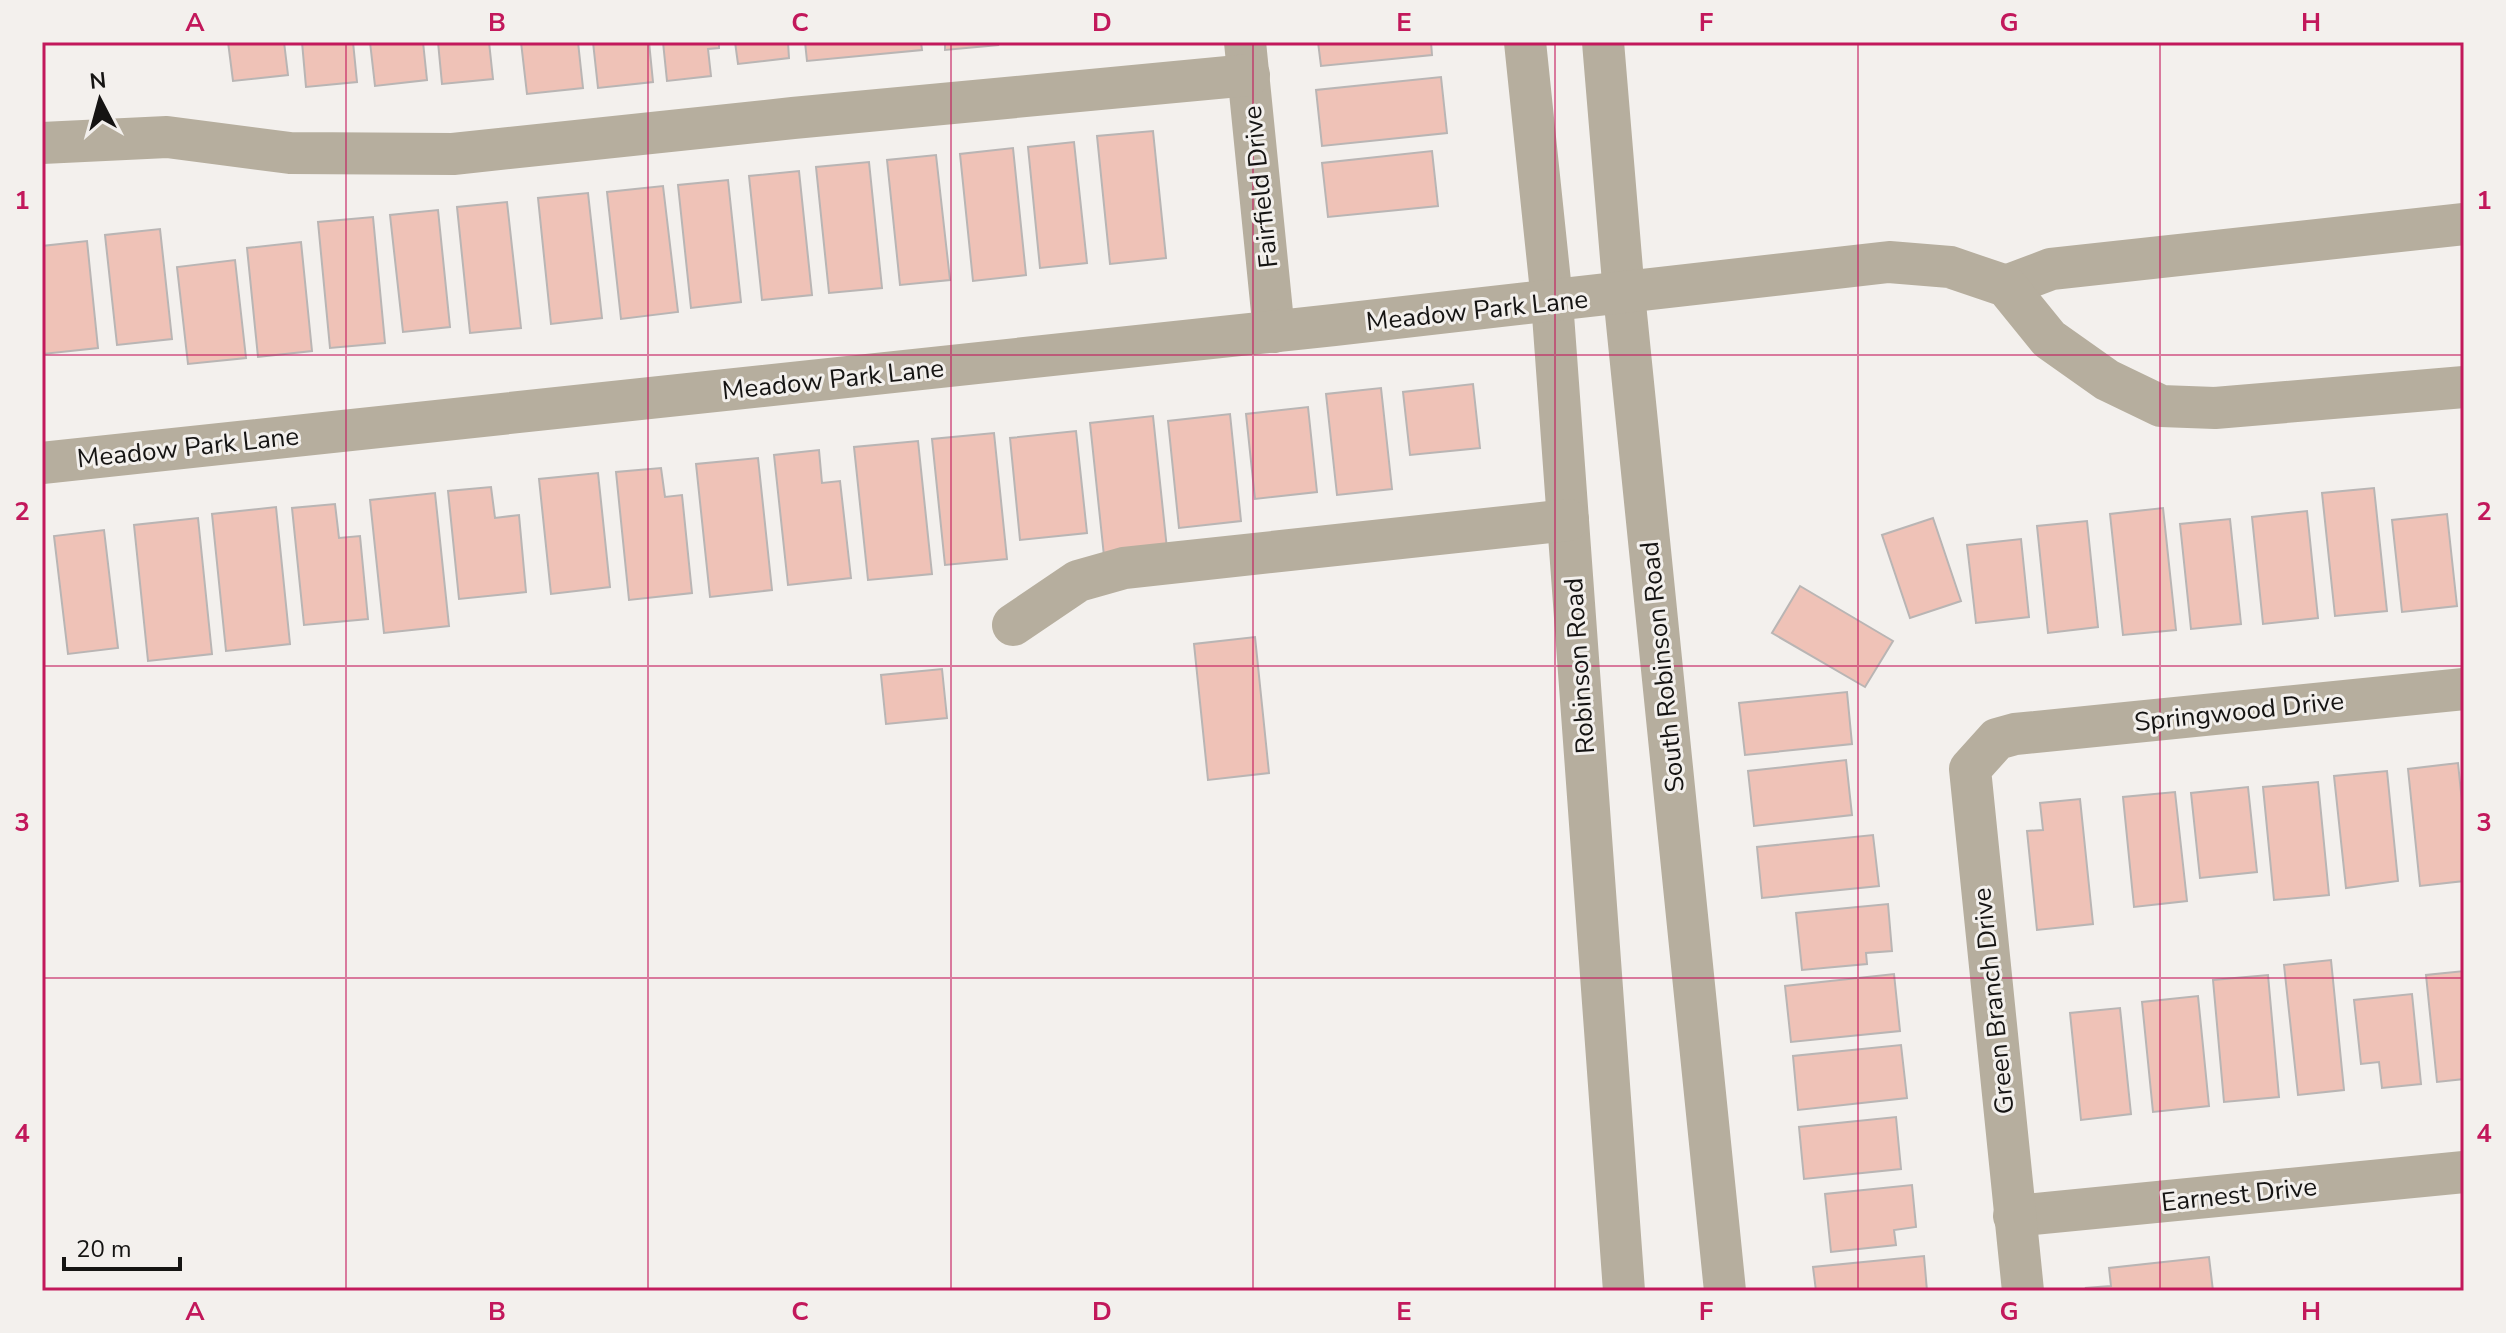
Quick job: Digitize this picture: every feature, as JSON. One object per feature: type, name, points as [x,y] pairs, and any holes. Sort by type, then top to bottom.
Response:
[{"type":"street","name":"Robinson Road","points":[[1525,42],[1552,301],[1624,1291]]},
{"type":"street","name":"South Robinson Road","points":[[1603,42],[1624,294],[1725,1291]]},
{"type":"street","points":[[42,143],[167,137],[290,153],[453,154],[809,116],[1247,58]]},
{"type":"street","name":"Fairfield Drive","points":[[1247,58],[1274,332]]},
{"type":"street","points":[[2464,224],[2051,269],[2006,286],[2049,339],[2107,380],[2161,406],[2215,408],[2464,387]]},
{"type":"street","name":"Meadow Park Lane","points":[[42,463],[1624,294],[1889,262],[1950,267],[2006,286]]},
{"type":"street","points":[[1013,625],[1078,581],[1124,568],[1568,520]]},
{"type":"street","name":"Springwood Drive","points":[[2015,734],[2464,689]]},
{"type":"street","name":"Green Branch Drive","points":[[2015,734],[1997,739],[1970,769],[2023,1291]]},
{"type":"street","name":"Earnest Drive","points":[[2014,1216],[2464,1172]]},
{"type":"building","points":[[228,42],[284,42],[288,75],[233,81]]},
{"type":"building","points":[[302,42],[353,42],[357,82],[306,87]]},
{"type":"building","points":[[370,42],[423,42],[427,80],[375,86]]},
{"type":"building","points":[[438,42],[489,42],[493,79],[442,84]]},
{"type":"building","points":[[521,42],[578,42],[583,88],[527,94]]},
{"type":"building","points":[[593,42],[649,42],[653,82],[598,88]]},
{"type":"building","points":[[663,42],[719,42],[719,48],[708,49],[711,76],[667,81]]},
{"type":"building","points":[[735,42],[788,42],[789,58],[738,64]]},
{"type":"building","points":[[805,42],[921,42],[922,50],[807,61]]},
{"type":"building","points":[[945,42],[997,42],[998,45],[945,50]]},
{"type":"building","points":[[1318,42],[1431,42],[1432,55],[1321,66]]},
{"type":"building","points":[[1441,77],[1447,133],[1322,146],[1316,90]]},
{"type":"building","points":[[1153,131],[1166,258],[1110,264],[1097,136]]},
{"type":"building","points":[[1074,142],[1087,263],[1040,268],[1028,147]]},
{"type":"building","points":[[1013,148],[1026,275],[973,281],[960,154]]},
{"type":"building","points":[[1432,151],[1438,206],[1328,217],[1322,163]]},
{"type":"building","points":[[936,155],[950,280],[900,285],[887,160]]},
{"type":"building","points":[[869,162],[882,288],[829,293],[816,167]]},
{"type":"building","points":[[799,171],[812,295],[762,300],[749,176]]},
{"type":"building","points":[[728,180],[741,302],[691,308],[678,185]]},
{"type":"building","points":[[663,186],[678,312],[621,319],[607,192]]},
{"type":"building","points":[[588,193],[602,318],[551,324],[538,198]]},
{"type":"building","points":[[507,202],[521,328],[470,333],[457,207]]},
{"type":"building","points":[[438,210],[450,327],[403,332],[390,215]]},
{"type":"building","points":[[373,217],[385,343],[330,348],[318,222]]},
{"type":"building","points":[[160,229],[172,339],[117,345],[105,235]]},
{"type":"building","points":[[87,241],[98,348],[43,354],[42,246]]},
{"type":"building","points":[[301,242],[312,351],[258,357],[247,248]]},
{"type":"building","points":[[235,260],[246,358],[188,364],[177,267]]},
{"type":"building","points":[[1473,384],[1480,448],[1410,455],[1403,392]]},
{"type":"building","points":[[1381,388],[1392,489],[1337,495],[1326,394]]},
{"type":"building","points":[[1308,407],[1317,492],[1255,499],[1246,414]]},
{"type":"building","points":[[1230,414],[1241,521],[1179,528],[1168,421]]},
{"type":"building","points":[[1153,416],[1167,549],[1104,556],[1090,423]]},
{"type":"building","points":[[1076,431],[1087,533],[1020,540],[1010,438]]},
{"type":"building","points":[[994,433],[1007,559],[945,565],[932,439]]},
{"type":"building","points":[[918,441],[932,574],[868,580],[854,447]]},
{"type":"building","points":[[819,450],[822,483],[840,481],[851,578],[788,585],[774,455]]},
{"type":"building","points":[[758,458],[772,590],[710,597],[696,464]]},
{"type":"building","points":[[661,468],[665,497],[682,495],[692,593],[629,600],[616,472]]},
{"type":"building","points":[[598,473],[610,587],[551,594],[539,479]]},
{"type":"building","points":[[491,487],[495,518],[519,515],[526,592],[459,599],[448,491]]},
{"type":"building","points":[[2374,488],[2387,611],[2335,616],[2322,493]]},
{"type":"building","points":[[435,493],[449,626],[384,633],[370,500]]},
{"type":"building","points":[[335,504],[339,538],[360,536],[368,619],[304,625],[292,508]]},
{"type":"building","points":[[276,507],[290,644],[226,651],[212,514]]},
{"type":"building","points":[[2163,508],[2176,630],[2123,635],[2110,514]]},
{"type":"building","points":[[2307,511],[2318,618],[2263,624],[2252,517]]},
{"type":"building","points":[[2447,514],[2457,606],[2402,612],[2392,520]]},
{"type":"building","points":[[198,518],[212,654],[148,661],[134,525]]},
{"type":"building","points":[[1933,518],[1961,601],[1910,618],[1882,535]]},
{"type":"building","points":[[2230,519],[2241,624],[2191,629],[2180,524]]},
{"type":"building","points":[[2087,521],[2098,627],[2048,633],[2037,526]]},
{"type":"building","points":[[104,530],[118,648],[68,654],[54,536]]},
{"type":"building","points":[[2021,539],[2029,617],[1976,623],[1967,545]]},
{"type":"building","points":[[1800,586],[1893,641],[1865,687],[1772,633]]},
{"type":"building","points":[[1255,637],[1269,773],[1208,780],[1194,644]]},
{"type":"building","points":[[942,669],[947,718],[886,724],[881,675]]},
{"type":"building","points":[[1847,692],[1852,744],[1745,755],[1739,703]]},
{"type":"building","points":[[1846,760],[1852,815],[1754,826],[1748,771]]},
{"type":"building","points":[[2458,763],[2464,822],[2464,881],[2420,886],[2408,769]]},
{"type":"building","points":[[2387,771],[2398,881],[2346,888],[2334,776]]},
{"type":"building","points":[[2318,782],[2329,895],[2274,900],[2263,787]]},
{"type":"building","points":[[2248,787],[2257,872],[2200,878],[2191,793]]},
{"type":"building","points":[[2175,792],[2187,901],[2134,907],[2123,797]]},
{"type":"building","points":[[2080,799],[2093,924],[2037,930],[2027,831],[2043,830],[2040,803]]},
{"type":"building","points":[[1873,835],[1879,886],[1762,898],[1757,847]]},
{"type":"building","points":[[1888,904],[1892,951],[1866,953],[1867,964],[1802,970],[1796,913]]},
{"type":"building","points":[[2331,960],[2344,1090],[2298,1095],[2284,965]]},
{"type":"building","points":[[2464,971],[2464,1079],[2437,1082],[2426,975]]},
{"type":"building","points":[[1894,974],[1900,1031],[1791,1042],[1785,986]]},
{"type":"building","points":[[2268,975],[2279,1097],[2224,1102],[2213,980]]},
{"type":"building","points":[[2412,994],[2421,1084],[2382,1088],[2379,1062],[2361,1064],[2354,1000]]},
{"type":"building","points":[[2198,996],[2209,1106],[2153,1112],[2142,1002]]},
{"type":"building","points":[[2120,1008],[2131,1114],[2081,1120],[2070,1013]]},
{"type":"building","points":[[1901,1045],[1907,1098],[1798,1110],[1793,1056]]},
{"type":"building","points":[[1896,1117],[1901,1169],[1804,1179],[1799,1127]]},
{"type":"building","points":[[1912,1185],[1916,1227],[1894,1230],[1896,1245],[1831,1252],[1825,1194]]},
{"type":"building","points":[[1924,1256],[1927,1291],[1816,1291],[1813,1267]]},
{"type":"building","points":[[2209,1257],[2213,1291],[2087,1291],[2086,1288],[2111,1286],[2109,1268]]}]
